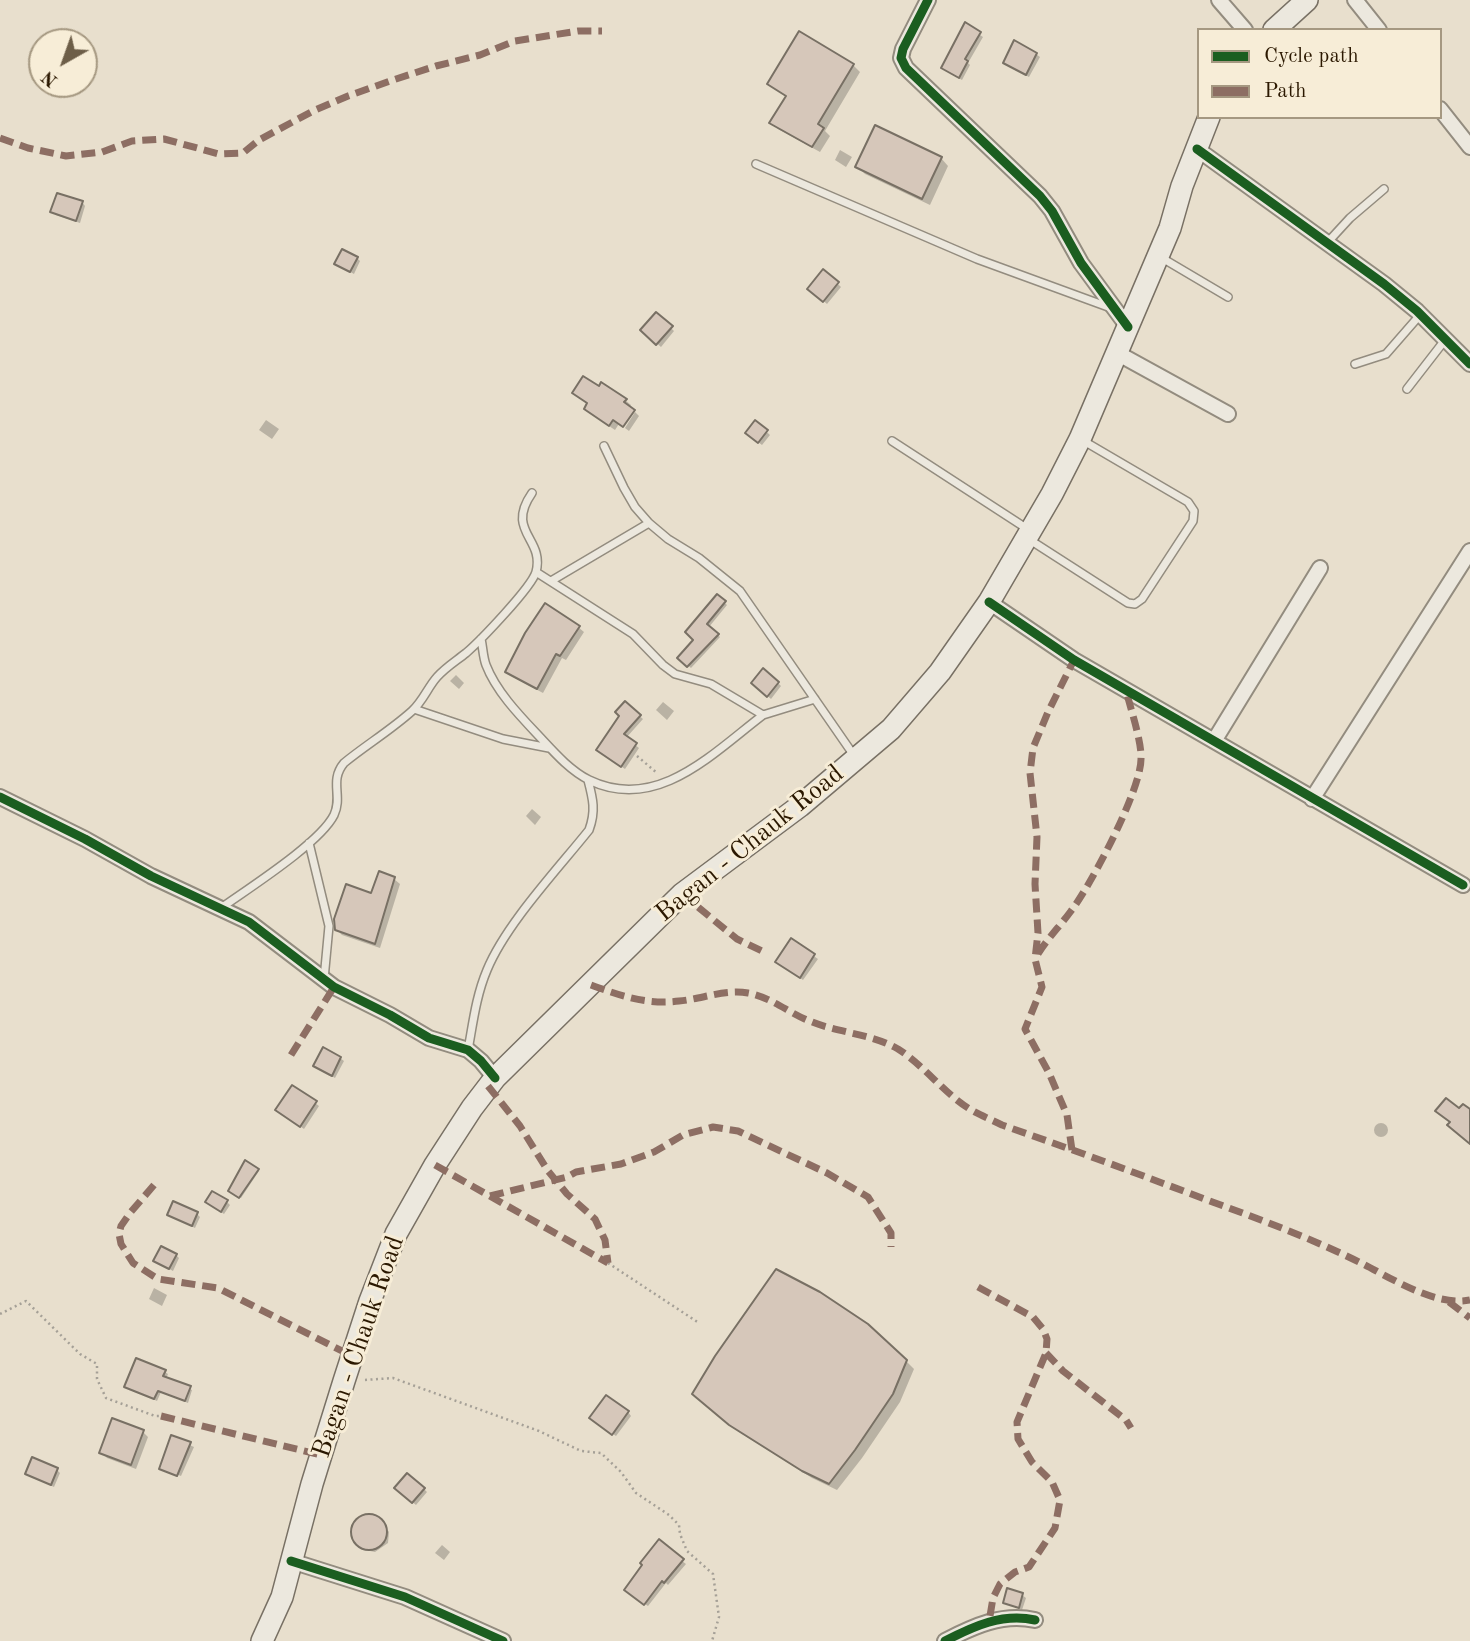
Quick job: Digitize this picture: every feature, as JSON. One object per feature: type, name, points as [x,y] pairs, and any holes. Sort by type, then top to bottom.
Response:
[{"type":"main road","points":[[1275,28],[1307,0]]},
{"type":"main road","name":"Bagan - Chauk Road","points":[[262,1641],[282,1597],[344,1381],[370,1301],[396,1234],[435,1165],[495,1078],[682,894],[800,806],[891,729],[940,672],[989,602],[1080,439],[1158,256],[1208,119]]},
{"type":"main road","points":[[278,1641],[282,1597]]},
{"type":"street","points":[[928,0],[903,49],[901,58],[906,68],[1040,196],[1052,211],[1081,263],[1128,327]]},
{"type":"street","points":[[1219,0],[1243,28]]},
{"type":"street","points":[[1355,0],[1377,28]]},
{"type":"street","points":[[1442,111],[1470,147]]},
{"type":"street","points":[[1196,149],[1384,284],[1470,364]]},
{"type":"street","points":[[1117,353],[1228,414]]},
{"type":"street","points":[[1311,799],[1470,551]]},
{"type":"street","points":[[1214,741],[1320,568]]},
{"type":"street","points":[[989,602],[1074,660],[1463,885]]},
{"type":"street","points":[[0,797],[85,839],[151,876],[249,922],[324,980],[429,1038],[468,1050],[495,1078]]},
{"type":"street","points":[[291,1561],[404,1597],[503,1641]]},
{"type":"street","points":[[945,1641],[1007,1617],[1035,1620]]},
{"type":"lane","points":[[757,164],[977,259],[1115,309]]},
{"type":"lane","points":[[1326,244],[1350,218],[1384,189]]},
{"type":"lane","points":[[1158,256],[1228,297]]},
{"type":"lane","points":[[1355,364],[1386,354],[1420,315]]},
{"type":"lane","points":[[1408,389],[1445,340]]},
{"type":"lane","points":[[892,441],[1128,603],[1135,604],[1142,599],[1193,520],[1194,511],[1188,502],[1080,439]]},
{"type":"lane","points":[[604,446],[635,507],[649,523],[740,591],[855,758]]},
{"type":"lane","points":[[220,909],[309,842],[334,815],[337,799],[335,782],[340,769],[372,740],[414,709],[447,666],[481,639],[525,589],[536,572],[535,550],[521,516],[523,506],[532,493]]},
{"type":"lane","points":[[551,581],[649,523]]},
{"type":"lane","points":[[536,572],[633,634],[663,666],[675,674],[711,684],[763,715]]},
{"type":"lane","points":[[481,639],[486,664],[495,683],[550,748],[588,780],[614,789],[646,789],[683,776],[763,715],[815,699]]},
{"type":"lane","points":[[414,709],[503,739],[550,748]]},
{"type":"lane","points":[[468,1050],[476,1005],[492,960],[503,941],[589,830],[594,816],[594,804],[588,780]]},
{"type":"lane","points":[[309,842],[329,926],[324,980]]},
{"type":"path","points":[[638,756],[667,782]]},
{"type":"path","points":[[608,1263],[699,1323]]},
{"type":"path","points":[[0,1314],[26,1300],[80,1354],[97,1364],[97,1379],[106,1398],[161,1416]]},
{"type":"path","points":[[344,1381],[393,1378],[539,1431],[581,1451],[601,1453],[621,1472],[636,1493],[679,1525],[687,1551],[713,1574],[719,1618],[712,1641]]},
{"type":"building","points":[[965,22],[981,32],[965,59],[968,61],[959,78],[941,68]]},
{"type":"building","points":[[799,31],[854,64],[818,124],[824,128],[812,147],[769,123],[786,96],[767,84]]},
{"type":"building","points":[[1014,40],[1037,53],[1026,75],[1003,63]]},
{"type":"building","points":[[875,125],[942,157],[922,199],[855,167]]},
{"type":"building","points":[[57,193],[83,201],[76,221],[50,212]]},
{"type":"building","points":[[342,249],[358,257],[350,272],[334,264]]},
{"type":"building","points":[[823,269],[839,282],[823,302],[807,289]]},
{"type":"building","points":[[656,312],[673,326],[656,345],[640,330]]},
{"type":"building","points":[[583,376],[599,386],[601,382],[627,399],[624,402],[635,410],[623,427],[613,420],[609,426],[584,409],[587,403],[572,393]]},
{"type":"building","points":[[755,420],[768,430],[758,443],[745,433]]},
{"type":"building","points":[[717,594],[726,601],[707,624],[719,634],[687,667],[677,658],[693,640],[685,632]]},
{"type":"building","points":[[545,603],[580,626],[560,656],[556,654],[537,689],[505,672],[525,633]]},
{"type":"building","points":[[763,668],[779,682],[767,697],[751,683]]},
{"type":"building","points":[[625,701],[641,715],[624,734],[637,743],[621,767],[596,750],[619,716],[615,712]]},
{"type":"building","points":[[379,871],[395,877],[375,944],[335,930],[334,919],[346,884],[371,893]]},
{"type":"building","points":[[791,938],[815,954],[800,978],[775,962]]},
{"type":"building","points":[[323,1047],[341,1057],[332,1076],[313,1066]]},
{"type":"building","points":[[292,1085],[317,1101],[300,1127],[275,1110]]},
{"type":"building","points":[[1446,1098],[1459,1108],[1463,1104],[1470,1109],[1470,1144],[1447,1125],[1450,1122],[1435,1111]]},
{"type":"building","points":[[245,1160],[259,1169],[239,1198],[228,1191]]},
{"type":"building","points":[[212,1191],[228,1200],[221,1212],[205,1202]]},
{"type":"building","points":[[173,1201],[198,1212],[192,1226],[167,1215]]},
{"type":"building","points":[[161,1246],[177,1254],[169,1269],[153,1261]]},
{"type":"building","points":[[776,1269],[820,1292],[868,1324],[907,1360],[893,1394],[829,1484],[802,1471],[729,1425],[692,1394],[715,1356]]},
{"type":"building","points":[[136,1358],[166,1370],[163,1376],[191,1386],[185,1401],[158,1391],[154,1399],[124,1387]]},
{"type":"building","points":[[606,1395],[629,1411],[612,1435],[589,1418]]},
{"type":"building","points":[[112,1418],[144,1430],[131,1465],[99,1453]]},
{"type":"building","points":[[171,1435],[191,1442],[177,1476],[159,1469]]},
{"type":"building","points":[[32,1457],[58,1468],[51,1485],[25,1474]]},
{"type":"building","points":[[407,1473],[425,1488],[412,1503],[394,1488]]},
{"type":"building","points":[[369,1514],[381,1520],[387,1532],[381,1544],[369,1550],[357,1544],[351,1532],[357,1520]]},
{"type":"building","points":[[659,1539],[684,1559],[664,1583],[662,1581],[644,1605],[624,1590]]},
{"type":"building","points":[[1007,1588],[1023,1593],[1019,1608],[1003,1603]]},
{"type":"marked path","points":[[0,138],[28,148],[66,156],[102,152],[132,141],[164,139],[219,154],[243,153],[259,140],[313,111],[390,81],[480,55],[515,41],[578,31],[602,31]]},
{"type":"marked path","points":[[1072,1150],[1067,1115],[1049,1073],[1025,1029],[1042,987],[1035,959],[1038,933],[1035,884],[1037,837],[1030,773],[1033,748],[1074,660]]},
{"type":"marked path","points":[[1038,954],[1090,881],[1114,837],[1133,792],[1139,773],[1141,752],[1126,690]]},
{"type":"marked path","points":[[682,894],[737,939],[764,952]]},
{"type":"marked path","points":[[591,985],[624,996],[656,1002],[688,1000],[731,992],[756,995],[812,1022],[878,1040],[898,1049],[963,1104],[1002,1125],[1285,1229],[1428,1295],[1457,1301],[1470,1300]]},
{"type":"marked path","points":[[291,1055],[334,987]]},
{"type":"marked path","points":[[488,1086],[520,1126],[548,1171],[567,1194],[595,1219],[605,1240],[608,1263]]},
{"type":"marked path","points":[[490,1196],[567,1177],[576,1172],[621,1164],[654,1152],[683,1135],[713,1127],[738,1131],[827,1173],[868,1197],[891,1233],[891,1247]]},
{"type":"marked path","points":[[435,1165],[608,1263]]},
{"type":"marked path","points":[[154,1185],[121,1226],[121,1244],[133,1263],[158,1279],[218,1288],[352,1356]]},
{"type":"marked path","points":[[978,1287],[1033,1317],[1047,1339],[1046,1353],[1017,1422],[1018,1439],[1032,1462],[1052,1482],[1060,1500],[1055,1528],[1029,1567],[1015,1572],[1000,1584],[993,1598],[989,1622]]},
{"type":"marked path","points":[[1449,1302],[1470,1318]]},
{"type":"marked path","points":[[1046,1353],[1063,1371],[1126,1420],[1131,1428]]},
{"type":"marked path","points":[[161,1416],[321,1455]]},
{"type":"cycle path","points":[[928,0],[903,49],[901,58],[906,68],[1040,196],[1052,211],[1081,263],[1128,327]]},
{"type":"cycle path","points":[[1197,149],[1384,284],[1417,311],[1470,364]]},
{"type":"cycle path","points":[[989,602],[1074,660],[1463,885]]},
{"type":"cycle path","points":[[0,797],[85,839],[151,876],[249,922],[334,987],[429,1038],[468,1050],[495,1078]]},
{"type":"cycle path","points":[[291,1561],[405,1597],[503,1641]]},
{"type":"cycle path","points":[[945,1641],[978,1626],[1000,1620],[1035,1620]]}]
